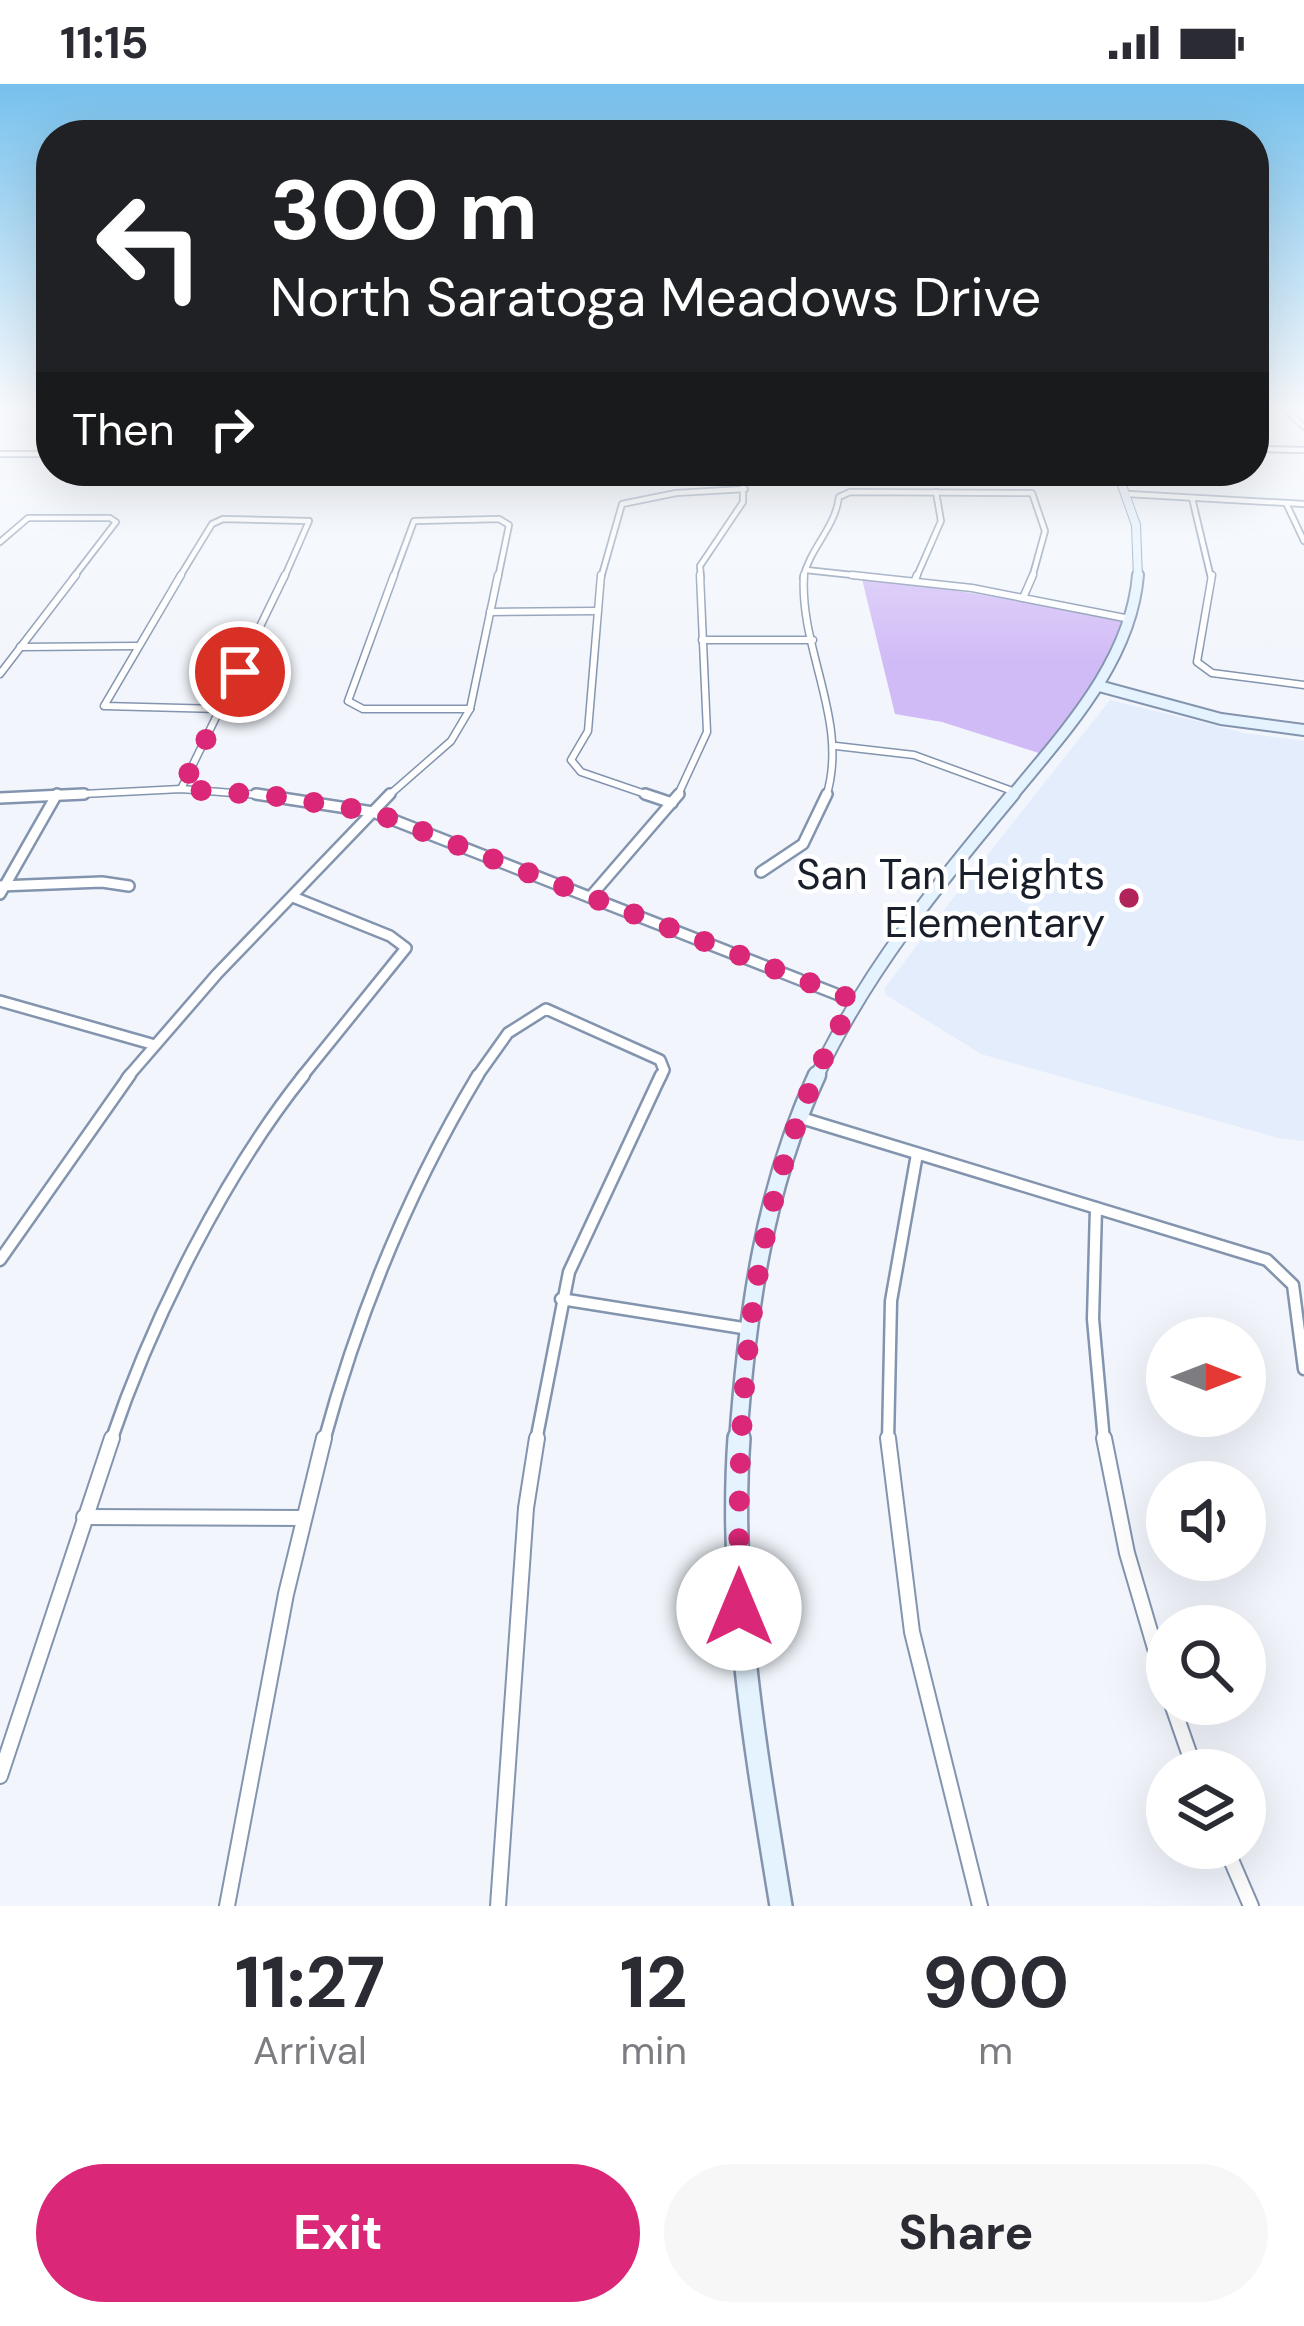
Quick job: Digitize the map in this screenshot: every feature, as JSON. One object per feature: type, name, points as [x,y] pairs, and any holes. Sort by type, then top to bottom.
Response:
[{"type":"street","points":[[672,803],[573,767],[571,760],[588,731],[602,562],[616,537],[622,504],[710,491]]},
{"type":"street","points":[[591,896],[693,777],[706,732],[700,566],[743,502],[745,491]]},
{"type":"street","points":[[781,1906],[758,1773],[739,1608],[738,1485],[758,1257],[778,1175],[798,1117],[854,1000],[896,939],[1099,686],[1130,619],[1139,562],[1127,491]]},
{"type":"street","points":[[915,580],[940,521],[936,492]]},
{"type":"street","points":[[761,872],[791,856],[814,829],[834,779],[836,746],[803,581],[833,525],[842,494],[1032,493],[1040,506],[1044,537],[1023,598]]},
{"type":"street","points":[[1128,494],[1304,504]]},
{"type":"street","points":[[1192,498],[1212,575],[1196,662],[1200,668],[1304,685]]},
{"type":"street","points":[[1286,503],[1304,542]]},
{"type":"street","points":[[0,542],[19,522],[114,520],[0,674]]},
{"type":"street","points":[[181,789],[222,709],[309,521],[217,521],[136,646],[104,706],[222,709]]},
{"type":"street","points":[[0,1260],[52,1179],[155,1045],[373,812],[457,736],[470,709],[506,521],[414,521],[348,701],[352,706],[470,709]]},
{"type":"street","points":[[806,569],[915,580],[1130,619]]},
{"type":"street","points":[[490,611],[596,611]]},
{"type":"street","points":[[702,640],[813,640]]},
{"type":"street","points":[[20,647],[136,646]]},
{"type":"street","points":[[1099,686],[1221,718],[1304,730]]},
{"type":"street","points":[[836,746],[914,755],[1016,792]]},
{"type":"street","points":[[0,798],[181,789],[274,796],[373,812],[854,1000]]},
{"type":"street","points":[[2,888],[57,794]]},
{"type":"street","points":[[2,888],[102,882],[129,886]]},
{"type":"street","points":[[0,1776],[84,1517],[144,1356],[195,1245],[291,1089],[406,948],[390,936],[293,897]]},
{"type":"street","points":[[0,1001],[155,1045]]},
{"type":"street","points":[[227,1906],[304,1518],[343,1362],[402,1210],[472,1086],[530,1013],[546,1009],[660,1060],[664,1070],[601,1192],[562,1299],[540,1400],[526,1508],[498,1906]]},
{"type":"street","points":[[798,1117],[1267,1260],[1293,1285],[1304,1369]]},
{"type":"street","points":[[917,1154],[896,1256],[886,1351],[889,1436],[916,1657],[945,1785],[980,1906]]},
{"type":"street","points":[[1096,1208],[1093,1321],[1098,1386],[1128,1554],[1146,1616]]},
{"type":"street","points":[[562,1299],[749,1329]]},
{"type":"street","points":[[84,1517],[304,1518]]},
{"type":"street","points":[[1235,1869],[1251,1906]]},
{"type":"shaded area","points":[[861,575],[1130,619],[1117,650],[1045,755],[942,722],[895,714]]},
{"type":"shaded area","name":"San Tan Heights Elementary","points":[[1110,700],[1245,733],[1304,741],[1304,1141],[1278,1138],[981,1054],[886,995],[884,989],[935,921]]},
{"type":"place","name":"San Tan Heights Elementary","points":[[1129,898]]},
{"type":"route","points":[[240,672],[181,789],[274,796],[373,812],[854,1000],[806,1094],[778,1175],[758,1257],[743,1378],[739,1608]]}]
